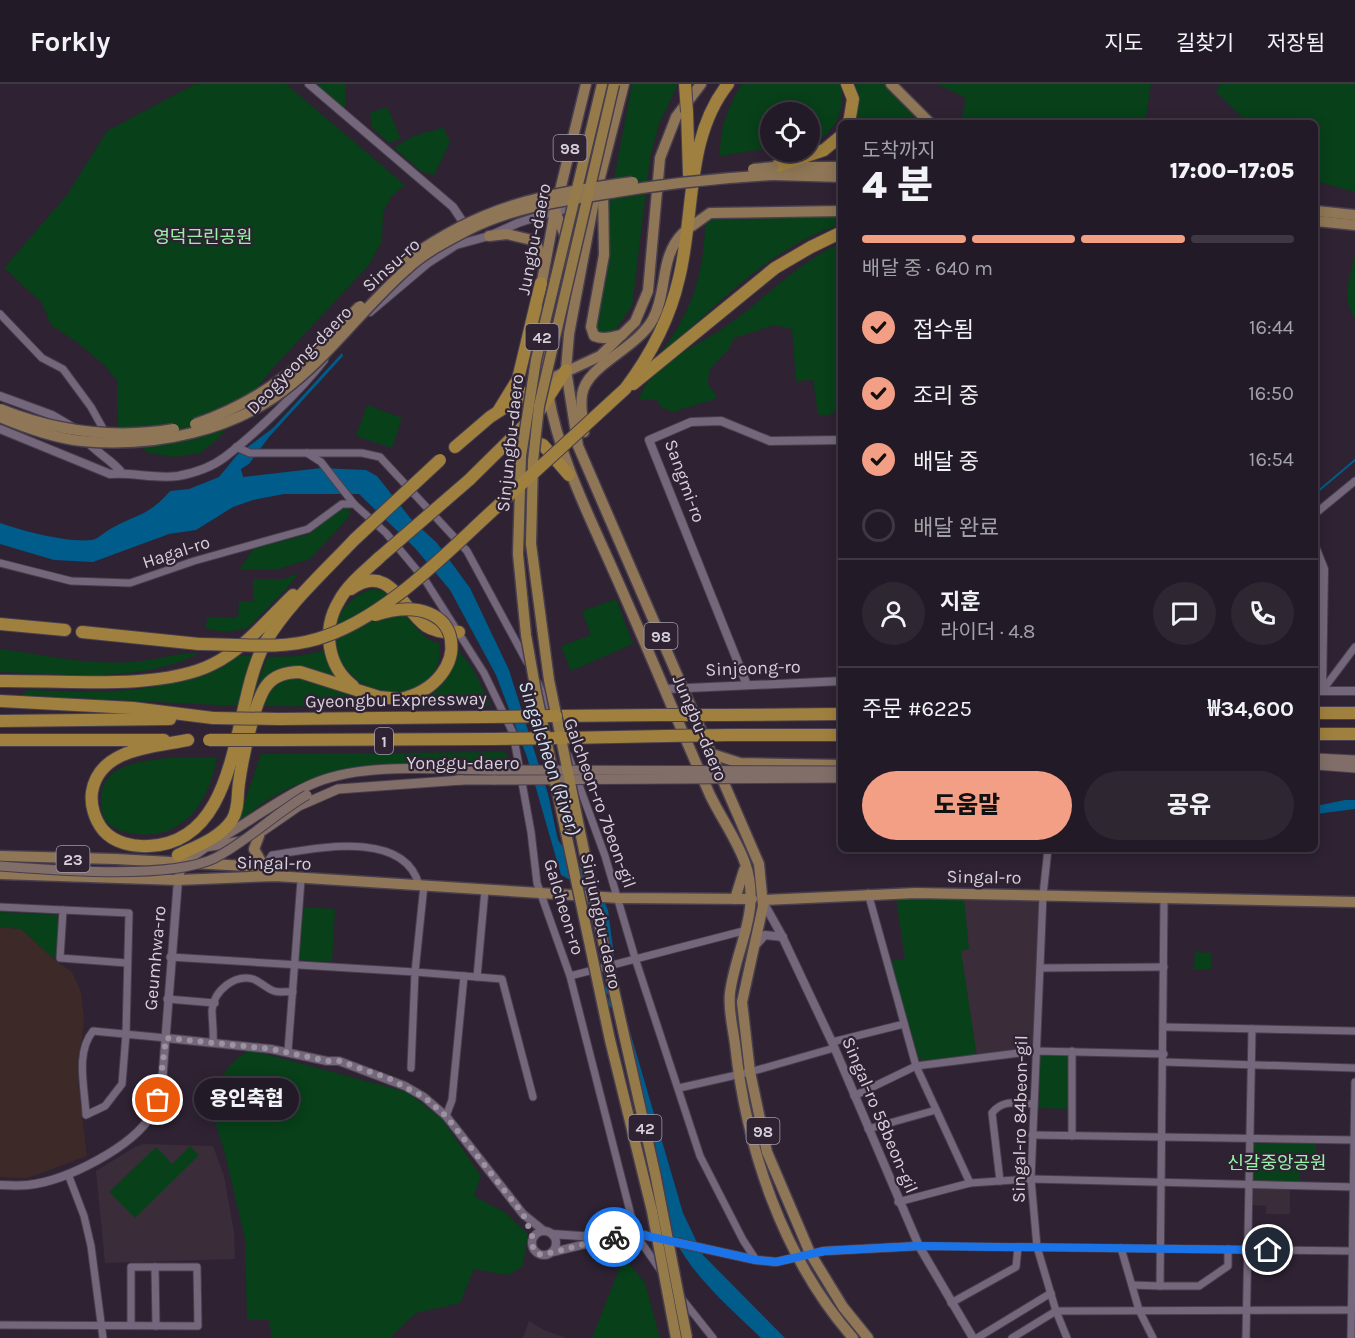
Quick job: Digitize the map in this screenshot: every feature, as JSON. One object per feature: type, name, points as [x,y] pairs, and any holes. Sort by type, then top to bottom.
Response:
[{"type":"highway","name":"Sinjungbu-daero","points":[[602,84],[536,360],[527,408],[518,512],[518,554],[525,625],[536,692],[610,1040],[652,1211],[676,1338]]},
{"type":"highway","name":"Sinjungbu-daero","points":[[614,84],[539,406],[532,471],[531,544],[549,680],[598,919],[655,1173],[687,1338]]},
{"type":"highway","points":[[685,84],[692,205]]},
{"type":"highway","points":[[625,389],[654,343],[668,314],[679,279],[692,205],[698,151],[707,119],[728,84]]},
{"type":"highway","points":[[847,84],[853,99],[850,120]]},
{"type":"highway","points":[[774,171],[824,150],[838,138]]},
{"type":"highway","points":[[362,619],[444,555],[625,389],[641,379],[775,268],[838,234]]},
{"type":"highway","points":[[499,410],[521,370],[541,278]]},
{"type":"highway","points":[[469,480],[540,410],[566,369]]},
{"type":"highway","points":[[455,447],[499,410],[546,381]]},
{"type":"highway","points":[[368,693],[343,677],[330,649],[332,619],[343,595],[380,557],[517,441],[524,439],[543,445],[569,475]]},
{"type":"highway","points":[[0,681],[138,680],[196,671],[225,657],[440,460]]},
{"type":"highway","points":[[188,740],[127,753],[117,757],[102,769],[93,788],[91,799],[97,820],[110,836],[129,845],[163,845],[177,840],[203,820],[220,791],[226,775],[255,668],[265,644],[286,614],[354,540]]},
{"type":"highway","points":[[343,595],[361,584],[386,584],[395,589],[425,625],[444,632],[459,632]]},
{"type":"highway","points":[[82,632],[199,644],[270,645],[304,642],[362,619],[396,609],[414,608],[437,616],[447,629],[450,653],[445,671],[425,691],[400,699],[368,693],[300,672],[283,674],[267,684],[259,702],[244,755],[233,817],[219,834],[180,859]]},
{"type":"highway","points":[[0,625],[65,630]]},
{"type":"highway","points":[[0,701],[133,708],[213,718]]},
{"type":"highway","points":[[1318,713],[1355,713]]},
{"type":"highway","name":"Gyeongbu Expressway","points":[[213,718],[838,714]]},
{"type":"highway","name":"1","points":[[0,721],[213,718]]},
{"type":"highway","points":[[1318,734],[1355,734]]},
{"type":"highway","name":"1","points":[[0,740],[492,739],[838,735]]},
{"type":"main road","name":"Jungbu-daero","points":[[586,84],[541,278],[537,325],[556,433],[569,475],[666,689],[710,794],[745,864],[752,899],[747,930],[730,995],[744,1074],[753,1148],[798,1256],[829,1311],[853,1338]]},
{"type":"main road","name":"Jungbu-daero","points":[[624,84],[594,204],[571,320],[566,369],[578,446],[685,688],[759,864],[764,900],[742,1002],[744,1074],[767,1152],[810,1253],[843,1306],[868,1338]]},
{"type":"main road","points":[[546,381],[566,369],[600,356],[635,322],[648,291],[660,158],[676,117],[701,84]]},
{"type":"main road","points":[[891,84],[927,120]]},
{"type":"main road","name":"Sinsu-ro","points":[[0,409],[48,425],[84,432],[152,433],[186,427],[247,403],[279,383],[313,354],[403,262],[436,238],[493,210],[548,194],[774,171],[838,167]]},
{"type":"main road","points":[[602,171],[604,255],[591,327],[594,336],[597,337],[605,339],[622,335]]},
{"type":"main road","name":"Sinsu-ro","points":[[0,417],[50,435],[82,441],[151,441],[190,433],[257,408],[291,385],[407,268],[441,244],[506,214],[548,203],[626,190],[774,171],[838,177]]},
{"type":"main road","points":[[586,468],[581,402],[586,380],[634,343],[653,319],[667,259],[688,230],[710,213],[838,211]]},
{"type":"main road","points":[[1318,211],[1355,215]]},
{"type":"main road","points":[[555,212],[568,243],[571,320]]},
{"type":"main road","points":[[1318,221],[1355,225]]},
{"type":"main road","points":[[489,236],[507,234],[536,241],[540,251],[541,278]]},
{"type":"main road","points":[[712,754],[740,763],[838,765]]},
{"type":"main road","points":[[1318,758],[1355,760]]},
{"type":"main road","points":[[1318,765],[1350,768]]},
{"type":"main road","name":"Yonggu-daero","points":[[180,859],[206,847],[316,782],[343,774],[389,770],[495,775],[838,778]]},
{"type":"main road","name":"Yonggu-daero","points":[[0,866],[143,870],[178,867],[213,859],[306,795],[334,785],[356,781],[462,780],[495,775],[838,771]]},
{"type":"main road","points":[[206,847],[259,836],[299,806],[338,789],[462,780]]},
{"type":"main road","points":[[259,836],[254,849],[264,867],[274,876]]},
{"type":"main road","name":"23","points":[[0,856],[145,861],[180,859]]},
{"type":"main road","points":[[178,880],[180,859],[264,867]]},
{"type":"main road","points":[[735,899],[743,882],[745,864]]},
{"type":"main road","name":"Singal-ro","points":[[0,874],[178,880],[274,876],[301,880],[421,885],[616,898],[752,899]]},
{"type":"main road","name":"Singal-ro","points":[[764,900],[868,893],[1355,902]]},
{"type":"street","points":[[309,84],[453,207],[476,241]]},
{"type":"street","name":"Deogyeong-daero","points":[[0,429],[110,474],[122,472],[150,478],[195,472],[225,458],[310,379],[348,330],[428,263],[456,245],[476,241],[518,222],[594,204]]},
{"type":"street","points":[[453,207],[461,232],[456,245]]},
{"type":"street","points":[[0,314],[42,358],[63,369],[91,407],[113,444]]},
{"type":"street","name":"Deogyeong-daero","points":[[0,396],[52,415],[79,432],[96,453],[116,465],[122,472]]},
{"type":"street","name":"Sangmi-ro","points":[[747,685],[649,440],[691,422],[721,421],[770,441],[838,440]]},
{"type":"street","points":[[236,447],[250,453],[307,453]]},
{"type":"street","name":"Galcheon-ro","points":[[307,453],[321,462],[354,504],[386,533],[424,580],[484,673],[513,734],[531,832],[535,872],[574,975],[639,1235]]},
{"type":"street","name":"Galcheon-ro 7beon-gil","points":[[307,453],[362,453],[380,457],[467,551],[542,690],[584,795],[700,1156],[743,1240],[756,1260]]},
{"type":"street","points":[[1318,511],[1355,481]]},
{"type":"street","name":"Hagal-ro","points":[[0,563],[71,581],[130,583],[194,561],[308,529],[342,504],[354,504]]},
{"type":"street","points":[[1318,554],[1324,569],[1319,691]]},
{"type":"street","points":[[1319,691],[1355,647]]},
{"type":"street","name":"Sinjeong-ro","points":[[666,689],[838,681]]},
{"type":"street","points":[[1319,691],[1355,691]]},
{"type":"street","points":[[1350,768],[1355,773]]},
{"type":"street","points":[[264,867],[272,855],[326,847],[361,845],[396,856],[416,875],[421,885],[411,1068]]},
{"type":"street","name":"Singal-ro 84beon-gil","points":[[1048,852],[1043,895],[1035,1051],[1031,1179],[1037,1247],[1056,1311],[1067,1338]]},
{"type":"street","name":"Geumhwa-ro","points":[[0,1185],[29,1185],[68,1174],[120,1146],[142,1127],[152,1114],[162,1083],[170,957],[178,880]]},
{"type":"street","points":[[288,1051],[301,880]]},
{"type":"street","points":[[477,977],[485,890]]},
{"type":"street","points":[[868,893],[916,1066],[970,1183]]},
{"type":"street","name":"Singal-ro","points":[[752,899],[764,900]]},
{"type":"street","name":"Singal-ro 58beon-gil","points":[[764,900],[833,1045],[898,1202],[919,1246],[951,1303],[975,1338]]},
{"type":"street","points":[[1160,1286],[1164,900]]},
{"type":"street","points":[[0,907],[129,913],[126,1034],[122,1084],[105,1106],[86,1115],[82,1084],[85,1040],[93,1031],[126,1034],[166,1038],[288,1051],[327,1061],[339,1061],[388,1078],[424,1097],[446,1116],[523,1214],[548,1233],[556,1243],[553,1252]]},
{"type":"street","points":[[63,910],[60,958],[127,963]]},
{"type":"street","points":[[574,975],[747,930]]},
{"type":"street","points":[[753,949],[765,935],[783,937]]},
{"type":"street","points":[[170,957],[502,979],[532,1096]]},
{"type":"street","points":[[1041,968],[1164,967]]},
{"type":"street","points":[[446,1116],[452,1100],[464,976]]},
{"type":"street","points":[[213,1043],[214,1003],[217,995],[228,983],[239,978],[252,979],[273,991],[293,992]]},
{"type":"street","points":[[167,999],[214,1003]]},
{"type":"street","points":[[680,1088],[744,1074],[904,1024]]},
{"type":"street","points":[[1164,1027],[1355,1031]]},
{"type":"street","points":[[1246,1338],[1252,1029]]},
{"type":"street","points":[[854,1096],[916,1066],[1035,1051],[1251,1065],[1355,1068]]},
{"type":"street","points":[[1072,1052],[1072,1136]]},
{"type":"street","points":[[1351,1338],[1355,1082]]},
{"type":"street","points":[[1000,1181],[992,1113],[998,1106],[1006,1103],[1033,1104]]},
{"type":"street","points":[[868,1129],[936,1110]]},
{"type":"street","points":[[1032,1135],[1354,1140]]},
{"type":"street","points":[[68,1174],[84,1215],[91,1246],[103,1338]]},
{"type":"street","points":[[898,1202],[970,1183],[1031,1179],[1354,1187]]},
{"type":"street","points":[[523,1214],[533,1239],[533,1246],[538,1254],[547,1255],[604,1238]]},
{"type":"street","points":[[533,1239],[548,1233],[604,1238],[639,1235],[756,1260],[776,1262],[810,1253],[919,1246],[1354,1251]]},
{"type":"street","points":[[639,1235],[707,1333],[713,1338]]},
{"type":"street","points":[[951,1303],[1016,1267],[1018,1247]]},
{"type":"street","points":[[1121,1248],[1139,1310],[1153,1338]]},
{"type":"street","points":[[1132,1285],[1199,1286],[1228,1266],[1228,1249]]},
{"type":"street","points":[[0,1325],[198,1326],[197,1267],[131,1267],[131,1325]]},
{"type":"street","points":[[155,1267],[156,1326]]},
{"type":"street","points":[[975,1338],[1051,1293]]},
{"type":"street","points":[[1012,1338],[1056,1311],[1353,1310]]},
{"type":"shaded area","points":[[896,898],[1039,901],[1039,969],[1033,1048],[923,1061],[917,1057],[891,961],[905,959]]},
{"type":"shaded area","points":[[0,927],[21,929],[56,961],[72,972],[81,992],[84,1017],[78,1084],[87,1156],[28,1178],[0,1177]]},
{"type":"shaded area","points":[[144,1144],[213,1146],[224,1176],[234,1232],[235,1259],[105,1263],[96,1171]]},
{"type":"shaded area","points":[[1256,1188],[1290,1189],[1290,1214],[1266,1214],[1266,1206],[1252,1205],[1252,1190]]},
{"type":"shaded area","points":[[529,1321],[544,1330],[566,1338],[523,1338]]},
{"type":"green space","name":"영덕근린공원","points":[[195,84],[286,84],[405,185],[392,196],[383,212],[382,241],[369,265],[272,369],[218,439],[200,453],[174,457],[148,453],[118,426],[117,380],[104,365],[78,343],[51,325],[42,303],[4,268],[67,195],[107,131]]},
{"type":"green space","points":[[318,84],[346,84],[345,110],[316,85]]},
{"type":"green space","points":[[632,84],[678,84],[659,124],[650,158],[632,306],[614,332],[602,335],[593,332],[610,200]]},
{"type":"green space","points":[[742,84],[841,84],[842,102],[837,120],[827,134],[820,138],[820,102],[760,102],[760,150],[720,156],[721,136],[732,101]]},
{"type":"green space","points":[[856,84],[886,84],[917,120],[853,120],[857,98]]},
{"type":"green space","points":[[937,84],[1151,84],[1145,120],[962,120],[966,98]]},
{"type":"green space","points":[[1220,84],[1355,84],[1355,192],[1318,182],[1318,120],[1245,120],[1216,92]]},
{"type":"green space","points":[[387,107],[401,139],[389,143],[372,127],[370,113]]},
{"type":"green space","points":[[443,127],[450,142],[434,175],[422,172],[394,148],[413,136]]},
{"type":"green space","points":[[770,214],[838,216],[838,225],[789,248],[766,263],[659,355],[680,324],[694,293],[702,260],[705,224],[714,219]]},
{"type":"green space","points":[[838,245],[838,410],[827,416],[818,414],[813,380],[796,381],[792,329],[775,325],[734,338],[728,350],[709,370],[708,384],[717,397],[712,400],[673,412],[661,407],[657,400],[639,400],[644,387],[663,366],[725,327],[794,272]]},
{"type":"green space","points":[[1355,255],[1355,318],[1348,303],[1348,295]]},
{"type":"green space","points":[[367,405],[402,418],[392,448],[356,436]]},
{"type":"green space","points":[[341,505],[349,507],[350,516],[310,559],[279,569],[239,570],[254,548],[310,534]]},
{"type":"green space","points":[[299,573],[248,628],[221,631],[205,627],[208,617],[238,618],[239,601],[253,601],[253,579],[284,579]]},
{"type":"green space","points":[[372,589],[382,591],[391,597],[420,632],[439,643],[438,664],[429,679],[415,688],[397,692],[378,690],[360,682],[346,669],[337,649],[335,629],[343,611],[350,601]]},
{"type":"green space","points":[[616,599],[633,644],[571,671],[561,646],[591,635],[582,611]]},
{"type":"green space","points":[[454,645],[472,667],[491,705],[406,707],[426,698],[442,685],[452,667]]},
{"type":"green space","points":[[0,649],[65,659],[115,663],[200,653],[177,663],[153,669],[102,675],[76,675],[0,672]]},
{"type":"green space","points":[[326,650],[342,679],[354,692],[384,707],[250,706],[267,657],[300,656]]},
{"type":"green space","points":[[235,655],[251,656],[237,706],[22,695],[28,690],[109,691],[161,685],[186,679],[211,669]]},
{"type":"green space","points":[[504,752],[508,756],[504,766],[397,766],[328,775],[295,786],[264,802],[236,826],[261,754]]},
{"type":"green space","points":[[167,758],[217,758],[208,788],[192,814],[181,824],[168,831],[153,834],[128,833],[110,825],[104,817],[101,803],[102,788],[107,779],[114,772],[134,763]]},
{"type":"green space","points":[[896,898],[964,899],[969,949],[961,951],[977,1056],[929,1062],[917,1057],[891,961],[905,959]]},
{"type":"green space","points":[[301,907],[335,909],[332,962],[298,960]]},
{"type":"green space","points":[[0,912],[60,915],[57,954],[53,958],[21,929],[0,927]]},
{"type":"green space","points":[[1195,952],[1212,953],[1211,969],[1194,969]]},
{"type":"green space","points":[[250,1050],[407,1092],[442,1119],[481,1176],[474,1196],[506,1213],[528,1234],[523,1266],[508,1275],[474,1269],[460,1303],[416,1313],[390,1338],[272,1338],[269,1320],[247,1320],[245,1239],[226,1158],[207,1094],[236,1059]]},
{"type":"green space","points":[[1038,1052],[1069,1054],[1070,1109],[1037,1108]]},
{"type":"green space","name":"신갈중앙공원","points":[[1250,1138],[1316,1139],[1316,1162],[1300,1162],[1300,1186],[1249,1185]]},
{"type":"green space","points":[[190,1146],[199,1155],[135,1218],[109,1192],[156,1147],[172,1164]]},
{"type":"green space","points":[[624,1257],[645,1283],[660,1338],[592,1338]]},
{"type":"water","points":[[342,353],[343,356],[269,437],[249,464],[241,469],[243,477],[321,468],[366,470],[377,476],[411,519],[437,543],[470,588],[509,670],[548,794],[558,840],[576,865],[592,875],[608,910],[619,994],[683,1213],[703,1255],[785,1338],[761,1338],[710,1287],[680,1249],[670,1227],[664,1205],[663,1180],[642,1113],[635,1111],[613,1009],[608,1005],[609,995],[604,992],[608,977],[592,907],[583,901],[578,884],[561,875],[527,757],[496,675],[450,590],[415,548],[359,494],[284,494],[253,500],[233,507],[196,530],[169,534],[93,562],[54,560],[0,544],[0,523],[58,538],[92,540],[149,510],[170,491],[189,489],[219,477],[237,455],[273,428]]},
{"type":"water","points":[[1355,800],[1355,809],[1318,814],[1318,806]]},
{"type":"waterway","points":[[1318,491],[1355,460]]},
{"type":"way so far","points":[[158,1100],[166,1038],[288,1051],[327,1061],[339,1061],[405,1086],[424,1097],[446,1116],[523,1214],[532,1235],[533,1248],[538,1254],[547,1255],[560,1248],[614,1237]]},
{"type":"place","name":"용인축협","points":[[158,1100]]},
{"type":"route","points":[[614,1237],[643,1235],[756,1260],[776,1262],[810,1253],[876,1247],[1268,1250]]},
{"type":"water label","name":"Singalcheon (River)","points":[[550,758]]}]
